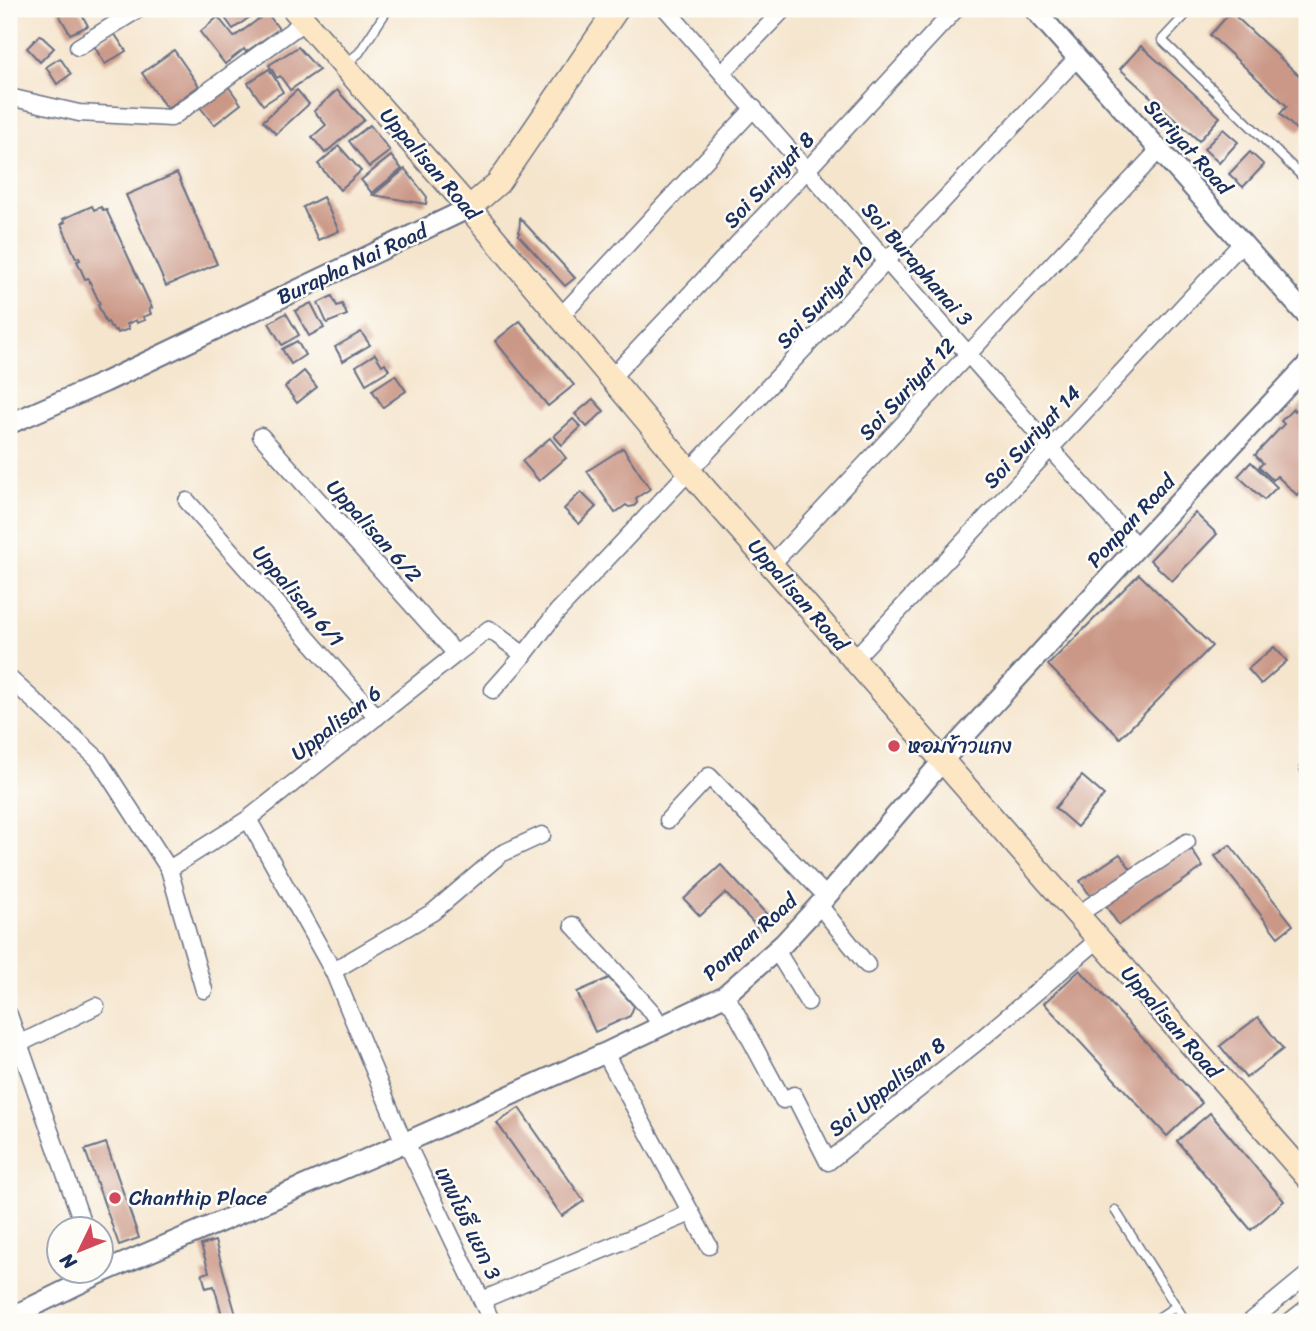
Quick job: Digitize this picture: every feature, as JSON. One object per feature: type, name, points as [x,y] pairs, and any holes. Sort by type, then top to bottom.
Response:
[{"type":"main road","name":"Burapha Nai Road","points":[[470,208],[498,183],[617,9]]},
{"type":"main road","name":"Uppalisan Road","points":[[300,15],[470,208],[689,471],[1307,1177]]},
{"type":"street","points":[[78,47],[139,9]]},
{"type":"street","name":"Soi Buraphanai 3","points":[[666,9],[1137,547]]},
{"type":"street","points":[[723,72],[784,9]]},
{"type":"street","name":"Soi Suriyat 8","points":[[611,378],[956,9]]},
{"type":"street","name":"Suriyat Road","points":[[1035,9],[1307,316]]},
{"type":"street","points":[[9,97],[79,113],[171,118],[300,15]]},
{"type":"street","name":"Soi Suriyat 10","points":[[689,471],[1077,58]]},
{"type":"street","points":[[560,317],[754,108]]},
{"type":"street","name":"Soi Suriyat 12","points":[[771,565],[1160,149]]},
{"type":"street","name":"Burapha Nai Road","points":[[9,424],[105,382],[470,208]]},
{"type":"street","name":"Soi Suriyat 14","points":[[854,659],[1242,243]]},
{"type":"street","name":"Ponpan Road","points":[[116,1267],[605,1054],[724,996],[776,950],[823,901],[943,760],[1307,365]]},
{"type":"street","name":"Uppalisan 6/2","points":[[261,436],[456,654]]},
{"type":"street","points":[[493,690],[557,612],[689,471]]},
{"type":"street","name":"Uppalisan 6/1","points":[[187,501],[377,718]]},
{"type":"street","name":"Uppalisan 6","points":[[169,869],[248,819],[489,629],[524,655]]},
{"type":"street","points":[[9,678],[98,759],[169,869],[204,990]]},
{"type":"street","points":[[668,820],[709,776],[823,901],[867,965]]},
{"type":"street","name":"เทพโยธี แยก 3","points":[[248,819],[333,971],[405,1143],[492,1322]]},
{"type":"street","points":[[333,971],[433,912],[501,854],[542,835]]},
{"type":"street","points":[[1077,915],[1187,842]]},
{"type":"street","points":[[573,925],[652,1012],[661,1026]]},
{"type":"street","name":"Soi Uppalisan 8","points":[[724,996],[733,1007],[783,1100],[794,1095],[828,1162],[981,1039],[1099,939]]},
{"type":"street","points":[[776,950],[808,1002]]},
{"type":"street","points":[[19,1044],[96,1006]]},
{"type":"street","points":[[9,1015],[80,1216]]},
{"type":"street","points":[[605,1054],[709,1246]]},
{"type":"street","points":[[482,1300],[691,1213]]},
{"type":"street","points":[[1250,1322],[1307,1275]]},
{"type":"street","name":"Ponpan Road","points":[[9,1318],[74,1286]]},
{"type":"street","points":[[1289,1322],[1307,1308]]},
{"type":"lane","points":[[343,66],[359,53],[387,9]]},
{"type":"lane","points":[[1191,9],[1162,40],[1307,181]]},
{"type":"lane","points":[[1115,1210],[1186,1322]]},
{"type":"lane","points":[[1152,1322],[1176,1306]]},
{"type":"building","points":[[79,9],[88,26],[70,34],[57,11]]},
{"type":"building","points":[[231,9],[261,9],[233,29],[223,15]]},
{"type":"building","points":[[1231,12],[1307,83],[1307,123],[1299,132],[1280,114],[1287,106],[1210,35]]},
{"type":"building","points":[[267,13],[279,29],[246,52],[244,49],[225,64],[200,32],[218,17],[234,37]]},
{"type":"building","points":[[114,33],[126,51],[105,64],[94,46]]},
{"type":"building","points":[[40,35],[54,48],[40,62],[27,48]]},
{"type":"building","points":[[1141,46],[1220,117],[1199,141],[1120,69]]},
{"type":"building","points":[[298,47],[319,70],[290,90],[280,76],[277,78],[269,65]]},
{"type":"building","points":[[174,50],[199,86],[167,109],[142,73]]},
{"type":"building","points":[[60,58],[71,74],[57,84],[46,67]]},
{"type":"building","points":[[269,69],[283,92],[263,105],[248,83]]},
{"type":"building","points":[[228,86],[241,104],[214,125],[200,107]]},
{"type":"building","points":[[297,90],[309,104],[276,134],[263,121]]},
{"type":"building","points":[[337,90],[364,120],[325,153],[312,137],[326,125],[314,111]]},
{"type":"building","points":[[370,125],[390,151],[369,167],[349,141]]},
{"type":"building","points":[[1223,129],[1238,142],[1219,163],[1204,149]]},
{"type":"building","points":[[339,146],[361,171],[340,190],[318,164]]},
{"type":"building","points":[[1250,152],[1264,165],[1243,187],[1229,174]]},
{"type":"building","points":[[391,156],[402,169],[372,193],[361,180]]},
{"type":"building","points":[[405,169],[427,197],[426,204],[373,195]]},
{"type":"building","points":[[177,173],[217,264],[166,286],[126,195]]},
{"type":"building","points":[[323,197],[339,231],[318,240],[303,207]]},
{"type":"building","points":[[92,206],[94,210],[101,207],[106,209],[152,308],[149,309],[151,314],[143,317],[145,320],[127,324],[129,329],[118,333],[106,323],[88,278],[85,279],[77,261],[80,260],[79,257],[76,258],[61,224],[65,222],[63,219]]},
{"type":"building","points":[[520,218],[575,278],[565,286],[519,236]]},
{"type":"building","points":[[332,296],[337,306],[342,304],[347,315],[327,323],[318,303]]},
{"type":"building","points":[[311,303],[324,328],[309,336],[295,311]]},
{"type":"building","points":[[286,313],[299,335],[282,345],[269,323]]},
{"type":"building","points":[[520,321],[574,385],[548,406],[495,341]]},
{"type":"building","points":[[361,332],[370,345],[343,361],[335,347]]},
{"type":"building","points":[[297,341],[305,355],[291,364],[282,349]]},
{"type":"building","points":[[375,354],[389,370],[366,384],[356,366]]},
{"type":"building","points":[[304,371],[317,387],[297,403],[285,387]]},
{"type":"building","points":[[395,375],[406,391],[383,407],[372,390]]},
{"type":"building","points":[[593,399],[604,411],[587,427],[575,414]]},
{"type":"building","points":[[1307,399],[1307,484],[1297,495],[1277,476],[1273,480],[1259,467],[1263,463],[1255,455],[1284,424],[1281,421]]},
{"type":"building","points":[[573,419],[581,427],[562,445],[554,436]]},
{"type":"building","points":[[550,438],[566,458],[539,481],[522,461]]},
{"type":"building","points":[[623,448],[650,489],[636,498],[637,503],[634,506],[626,505],[615,513],[587,471]]},
{"type":"building","points":[[1251,462],[1277,487],[1264,500],[1238,476]]},
{"type":"building","points":[[581,492],[596,507],[579,524],[564,509]]},
{"type":"building","points":[[1195,513],[1217,534],[1172,581],[1150,560]]},
{"type":"building","points":[[1139,574],[1212,646],[1120,738],[1048,665]]},
{"type":"building","points":[[1274,647],[1287,661],[1261,684],[1248,669]]},
{"type":"building","points":[[1082,776],[1104,795],[1077,827],[1055,808]]},
{"type":"building","points":[[1230,845],[1293,925],[1278,937],[1215,856]]},
{"type":"building","points":[[1190,847],[1203,867],[1119,925],[1105,905]]},
{"type":"building","points":[[1120,854],[1132,871],[1092,898],[1080,881]]},
{"type":"building","points":[[721,865],[771,919],[760,930],[725,893],[700,916],[684,899]]},
{"type":"building","points":[[1080,970],[1202,1103],[1167,1136],[1044,1003]]},
{"type":"building","points":[[609,978],[634,1006],[630,1016],[595,1032],[577,992]]},
{"type":"building","points":[[1258,1017],[1283,1049],[1246,1078],[1220,1046]]},
{"type":"building","points":[[519,1108],[584,1201],[562,1216],[497,1123]]},
{"type":"building","points":[[1210,1113],[1284,1201],[1251,1230],[1177,1141]]},
{"type":"building","points":[[106,1143],[139,1238],[119,1245],[116,1237],[116,1216],[109,1216],[85,1150]]},
{"type":"building","points":[[215,1241],[238,1322],[224,1322],[214,1286],[206,1288],[202,1274],[209,1272],[201,1245]]},
{"type":"place","name":"หอมข้าวแกง","points":[[894,746]]},
{"type":"place","name":"Chanthip Place","points":[[115,1198]]}]
